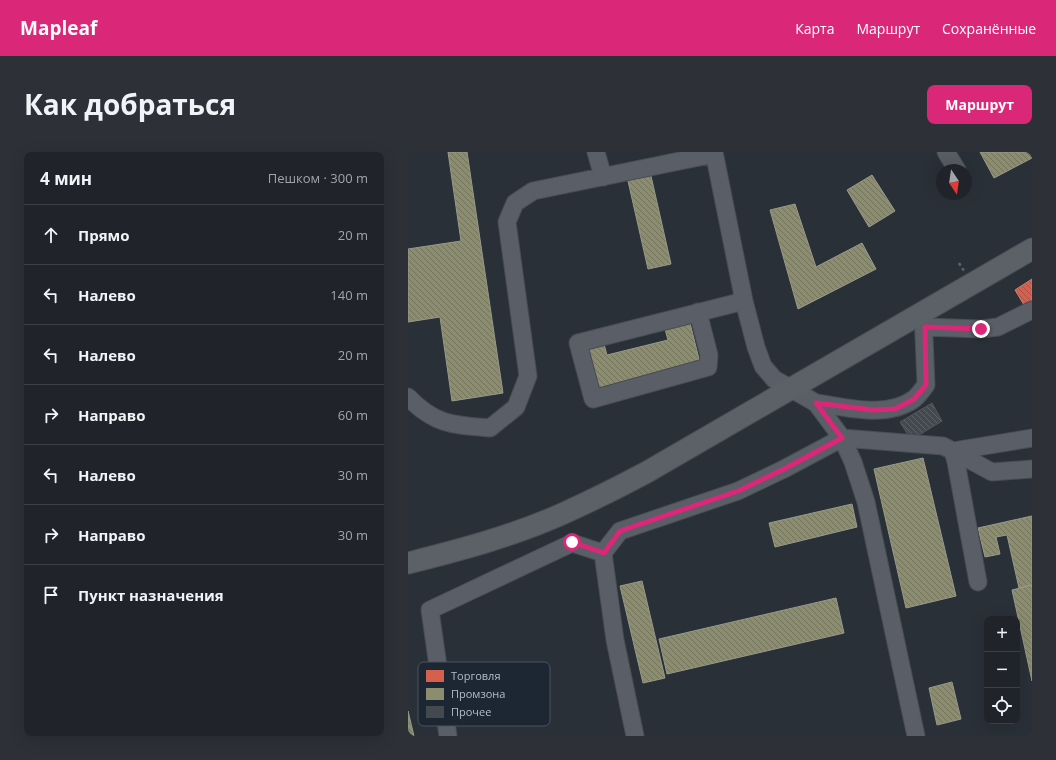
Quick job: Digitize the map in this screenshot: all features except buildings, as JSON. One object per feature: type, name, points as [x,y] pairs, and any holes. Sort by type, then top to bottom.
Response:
[{"type":"main road","points":[[408,562],[474,545],[523,529],[562,514],[647,472],[790,388],[924,319],[1032,249]]},
{"type":"street","points":[[596,152],[603,177]]},
{"type":"street","points":[[946,152],[953,164]]},
{"type":"street","points":[[408,397],[422,412],[452,425],[490,428],[516,407],[528,376],[507,222],[515,203],[534,191],[714,153],[744,301],[756,347],[763,366],[774,378],[816,403],[873,410],[895,409],[914,399],[926,385],[924,319],[981,329],[998,327],[1032,310]]},
{"type":"street","points":[[698,312],[709,355],[708,367],[593,399],[578,342],[698,312],[744,301]]},
{"type":"street","points":[[816,403],[842,438],[853,462],[866,502],[916,736]]},
{"type":"street","points":[[636,736],[615,640],[604,553],[620,531],[738,491],[784,469],[842,438],[943,446],[992,472],[1032,469]]},
{"type":"street","points":[[953,451],[1032,438]]},
{"type":"street","points":[[953,451],[978,582]]},
{"type":"street","points":[[437,662],[430,610],[572,542],[604,553]]},
{"type":"street","points":[[447,726],[448,736]]},
{"type":"route","points":[[572,542],[604,553],[620,531],[738,491],[784,469],[842,438],[816,403],[873,410],[895,409],[914,399],[926,385],[925,327],[981,329]]}]
